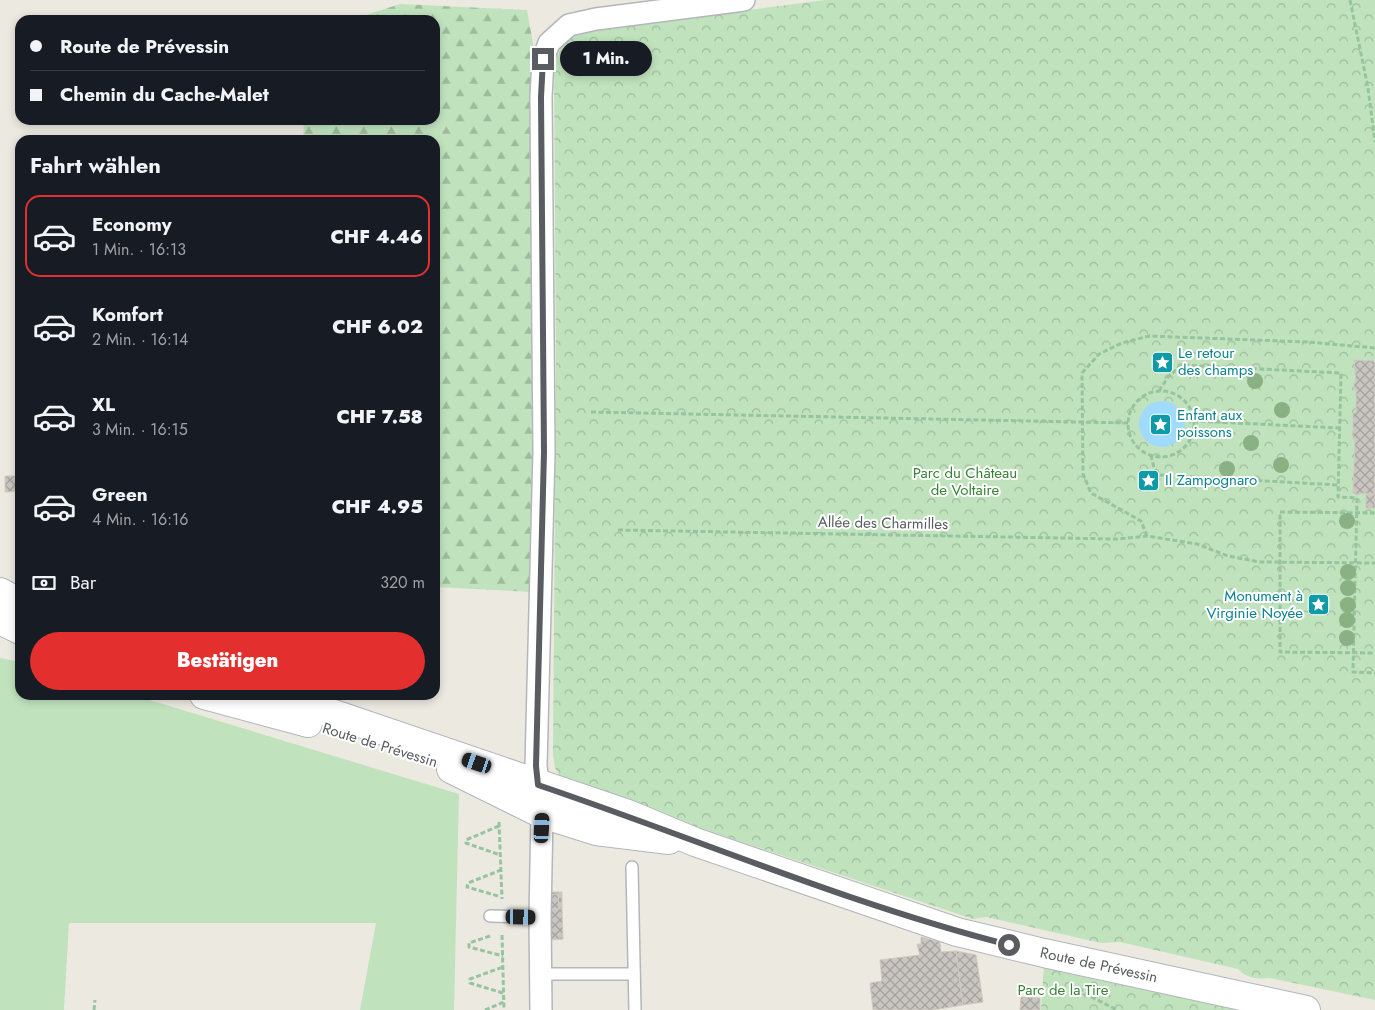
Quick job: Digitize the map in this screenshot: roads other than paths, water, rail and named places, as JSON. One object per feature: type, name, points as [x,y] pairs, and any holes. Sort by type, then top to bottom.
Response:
[{"type":"main road","points":[[0,592],[15,600]]},
{"type":"main road","points":[[0,620],[15,628]]},
{"type":"main road","name":"Route de Prévessin","points":[[223,700],[357,736],[428,758],[542,814],[596,831],[647,839],[695,842]]},
{"type":"main road","name":"Route de Prévessin","points":[[292,700],[628,814],[695,842],[957,932],[1044,953],[1306,1010]]},
{"type":"street","points":[[541,1010],[542,814],[536,766],[544,452],[541,97],[543,59],[548,43],[568,25],[744,0]]},
{"type":"lane","points":[[632,867],[635,1010]]},
{"type":"lane","points":[[490,916],[540,918]]},
{"type":"lane","points":[[541,974],[634,974]]},
{"type":"water","points":[[1158,401],[1166,401],[1175,405],[1181,411],[1185,424],[1181,437],[1175,443],[1166,447],[1158,447],[1149,443],[1143,437],[1139,428],[1139,420],[1143,411],[1149,405]]},
{"type":"place","name":"Le retour des champs","points":[[1162,362]]},
{"type":"place","name":"Enfant aux poissons","points":[[1161,424]]},
{"type":"place","name":"Il Zampognaro","points":[[1149,480]]},
{"type":"place","name":"Monument à Virginie Noyée","points":[[1319,605]]},
{"type":"park label","name":"Parc du Château de Voltaire","points":[[965,482]]},
{"type":"park label","name":"Parc de la Tire","points":[[1063,990]]}]
